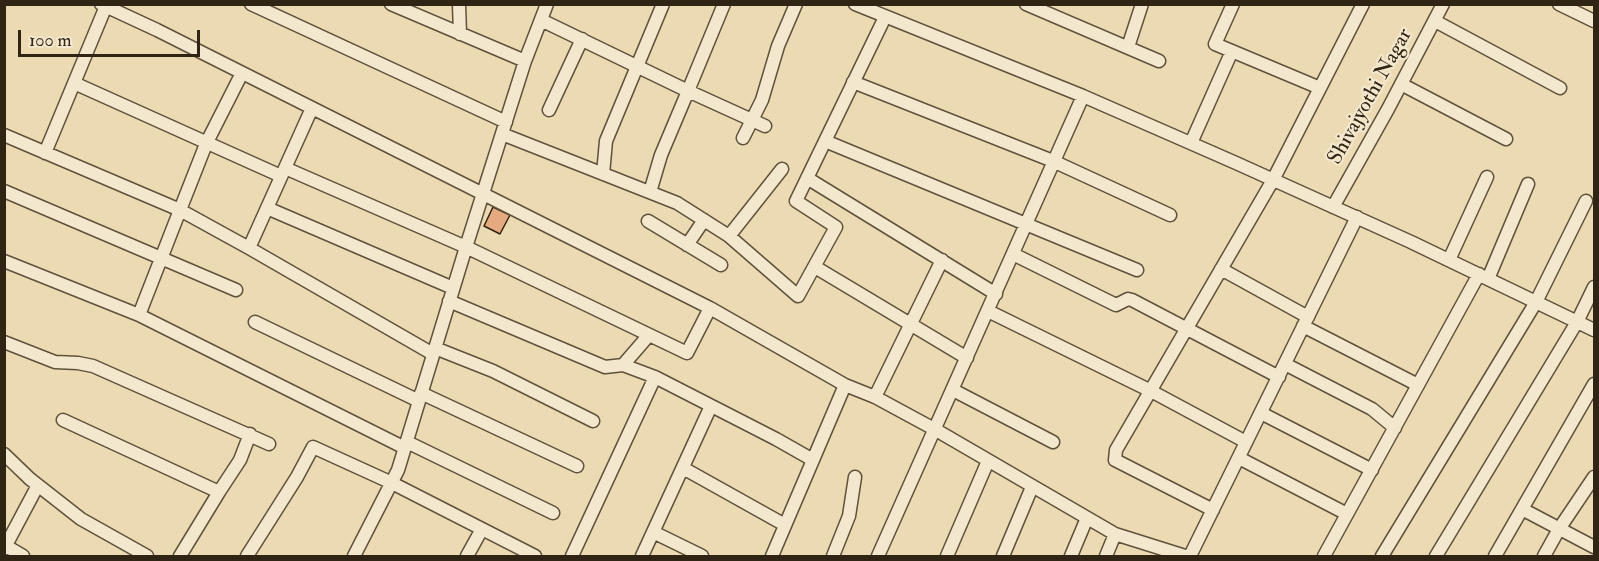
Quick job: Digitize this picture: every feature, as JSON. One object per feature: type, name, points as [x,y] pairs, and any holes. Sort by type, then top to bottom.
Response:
[{"type":"street","points":[[251,4],[504,128],[603,174],[677,203],[729,236],[798,296],[836,227],[796,201],[885,17]]},
{"type":"street","points":[[391,4],[525,61]]},
{"type":"street","points":[[459,4],[460,34]]},
{"type":"street","points":[[354,556],[392,483],[406,445],[525,61],[547,4]]},
{"type":"street","points":[[603,174],[606,141],[663,4]]},
{"type":"street","points":[[650,192],[661,154],[724,4]]},
{"type":"street","points":[[743,138],[762,100],[778,46],[796,4]]},
{"type":"street","points":[[855,4],[1083,96],[1191,143],[1357,217],[1594,330]]},
{"type":"street","points":[[1026,4],[1160,61]]},
{"type":"street","points":[[1128,47],[1142,4]]},
{"type":"street","points":[[1233,4],[1215,44],[1320,88]]},
{"type":"street","points":[[1213,510],[1115,460],[1116,450],[1273,180],[1363,4]]},
{"type":"street","name":"Shivajyothi Nagar","points":[[1333,207],[1443,4]]},
{"type":"street","points":[[1559,4],[1594,21]]},
{"type":"street","points":[[45,153],[104,5],[710,308],[845,385],[875,397],[936,430],[1115,534],[1185,556]]},
{"type":"street","points":[[542,20],[765,126]]},
{"type":"street","points":[[1435,21],[1560,88]]},
{"type":"street","points":[[549,111],[582,39]]},
{"type":"street","points":[[1191,143],[1232,51]]},
{"type":"street","points":[[139,315],[206,144],[242,72]]},
{"type":"street","points":[[853,82],[1053,161],[1170,215]]},
{"type":"street","points":[[74,83],[206,144],[283,172],[466,247],[687,353],[710,308]]},
{"type":"street","points":[[1401,84],[1506,139]]},
{"type":"street","points":[[878,556],[1083,96]]},
{"type":"street","points":[[249,248],[312,108]]},
{"type":"street","points":[[4,135],[180,210],[434,351],[494,371],[592,421]]},
{"type":"street","points":[[825,141],[1137,270]]},
{"type":"street","points":[[729,236],[782,169]]},
{"type":"street","points":[[1449,260],[1487,177]]},
{"type":"street","points":[[807,178],[996,294]]},
{"type":"street","points":[[1324,556],[1418,385],[1484,277],[1528,184]]},
{"type":"street","points":[[4,190],[237,290]]},
{"type":"street","points":[[1382,556],[1536,302],[1586,201]]},
{"type":"street","points":[[267,208],[605,367],[622,365],[655,377],[813,460]]},
{"type":"street","points":[[1190,556],[1357,217]]},
{"type":"street","points":[[687,244],[704,220]]},
{"type":"street","points":[[648,221],[721,265]]},
{"type":"street","points":[[1013,254],[1116,304],[1131,299],[1279,377]]},
{"type":"street","points":[[875,397],[942,260]]},
{"type":"street","points":[[4,261],[139,315],[406,445],[553,513]]},
{"type":"street","points":[[814,267],[967,358]]},
{"type":"street","points":[[1221,269],[1306,322],[1418,385]]},
{"type":"street","points":[[1436,556],[1577,322],[1594,287]]},
{"type":"street","points":[[988,311],[1151,391],[1246,442]]},
{"type":"street","points":[[255,322],[577,466]]},
{"type":"street","points":[[622,365],[649,335]]},
{"type":"street","points":[[4,342],[55,362],[93,366],[269,444]]},
{"type":"street","points":[[1285,364],[1372,409],[1395,428]]},
{"type":"street","points":[[572,556],[655,377]]},
{"type":"street","points":[[1495,556],[1594,384]]},
{"type":"street","points":[[772,556],[845,385]]},
{"type":"street","points":[[953,390],[1053,442]]},
{"type":"street","points":[[642,556],[711,406]]},
{"type":"street","points":[[1261,413],[1372,470]]},
{"type":"street","points":[[63,420],[219,492]]},
{"type":"street","points":[[180,556],[240,460],[250,434]]},
{"type":"street","points":[[247,556],[297,477],[313,447],[392,483],[535,556]]},
{"type":"street","points":[[4,454],[81,519],[147,556]]},
{"type":"street","points":[[1239,458],[1347,514]]},
{"type":"street","points":[[947,556],[988,461]]},
{"type":"street","points":[[683,468],[785,525]]},
{"type":"street","points":[[832,556],[849,516],[855,477]]},
{"type":"street","points":[[1544,556],[1594,477]]},
{"type":"street","points":[[23,556],[5,547],[38,485]]},
{"type":"street","points":[[1003,556],[1032,487]]},
{"type":"street","points":[[1522,509],[1594,547]]},
{"type":"street","points":[[1071,556],[1088,518]]},
{"type":"street","points":[[467,556],[482,529]]},
{"type":"street","points":[[652,532],[702,556]]},
{"type":"street","points":[[1106,556],[1115,534]]},
{"type":"building","points":[[493,207],[510,215],[500,234],[484,226]]}]
